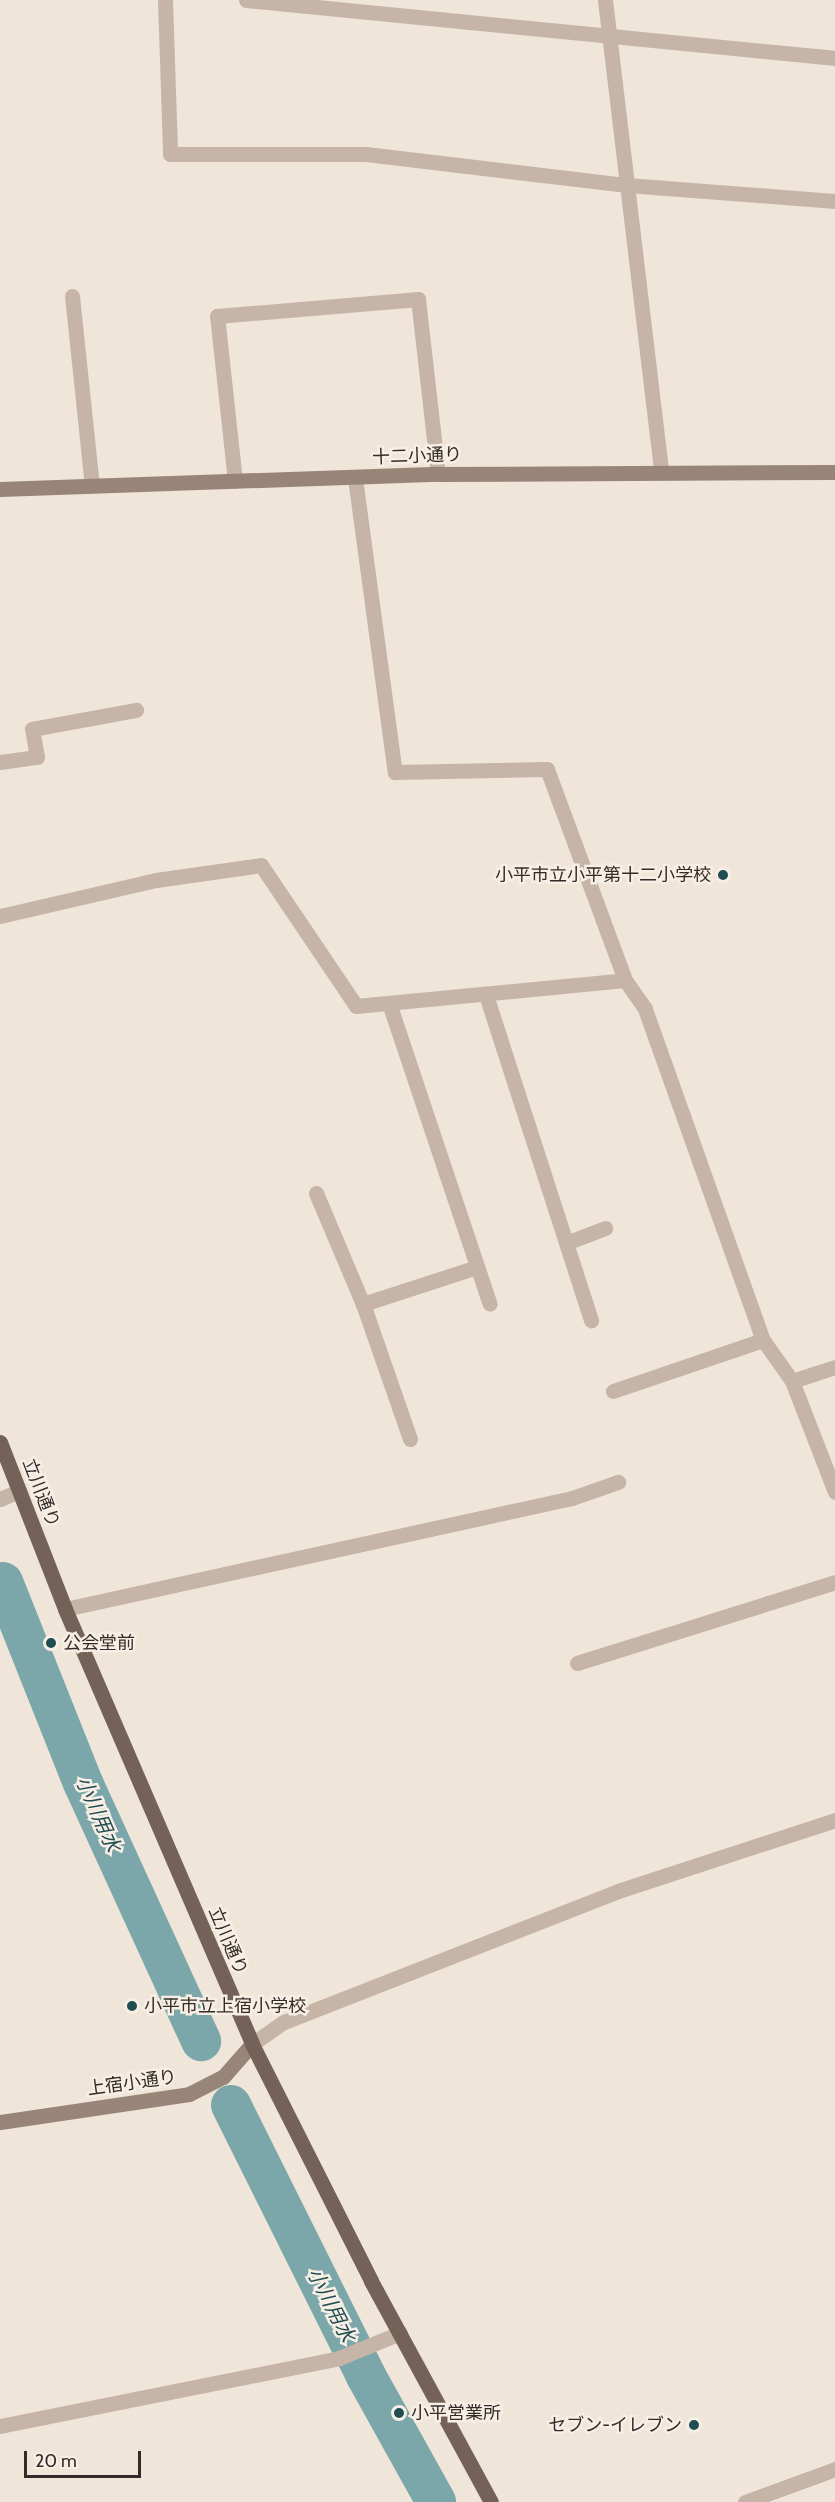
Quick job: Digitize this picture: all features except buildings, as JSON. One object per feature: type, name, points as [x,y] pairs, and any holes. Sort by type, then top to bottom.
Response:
[{"type":"main road","name":"立川通り","points":[[0,1442],[65,1609],[252,2044],[400,2333],[491,2502]]},
{"type":"street","points":[[165,0],[170,154],[366,154],[627,185],[835,201]]},
{"type":"street","points":[[246,0],[610,39],[835,58]]},
{"type":"street","points":[[604,0],[661,471]]},
{"type":"street","points":[[72,296],[92,485]]},
{"type":"street","points":[[235,481],[217,316],[418,299],[438,474]]},
{"type":"street","name":"十二小通り","points":[[0,489],[438,474],[661,471],[835,472]]},
{"type":"street","points":[[355,478],[395,772],[547,769],[625,980],[645,1009],[763,1340],[792,1380],[835,1492]]},
{"type":"street","points":[[0,762],[37,757],[32,729],[136,710]]},
{"type":"street","points":[[0,916],[156,880],[261,865],[356,1006],[625,980]]},
{"type":"street","points":[[486,995],[591,1321]]},
{"type":"street","points":[[389,1003],[490,1304]]},
{"type":"street","points":[[316,1193],[363,1304],[410,1439]]},
{"type":"street","points":[[566,1243],[605,1228]]},
{"type":"street","points":[[363,1304],[477,1267]]},
{"type":"street","points":[[613,1391],[763,1340]]},
{"type":"street","points":[[792,1380],[835,1367]]},
{"type":"street","points":[[65,1609],[572,1498],[618,1482]]},
{"type":"street","points":[[0,1499],[19,1491]]},
{"type":"street","points":[[577,1663],[835,1582]]},
{"type":"street","points":[[252,2044],[284,2022],[618,1891],[835,1820]]},
{"type":"street","name":"上宿小通り","points":[[0,2122],[189,2094],[223,2078],[252,2044]]},
{"type":"street","points":[[0,2426],[339,2358],[400,2333]]},
{"type":"street","points":[[745,2502],[835,2469]]},
{"type":"waterway","name":"小川用水","points":[[3,1582],[83,1783],[201,2041]]},
{"type":"waterway","name":"小川用水","points":[[231,2105],[366,2376],[436,2502]]},
{"type":"place","name":"小平市立小平第十二小学校","points":[[723,875]]},
{"type":"place","name":"公会堂前","points":[[51,1643]]},
{"type":"place","name":"小平市立上宿小学校","points":[[132,2006]]},
{"type":"place","name":"小平営業所","points":[[399,2413]]},
{"type":"place","name":"セブン-イレブン","points":[[694,2425]]}]
